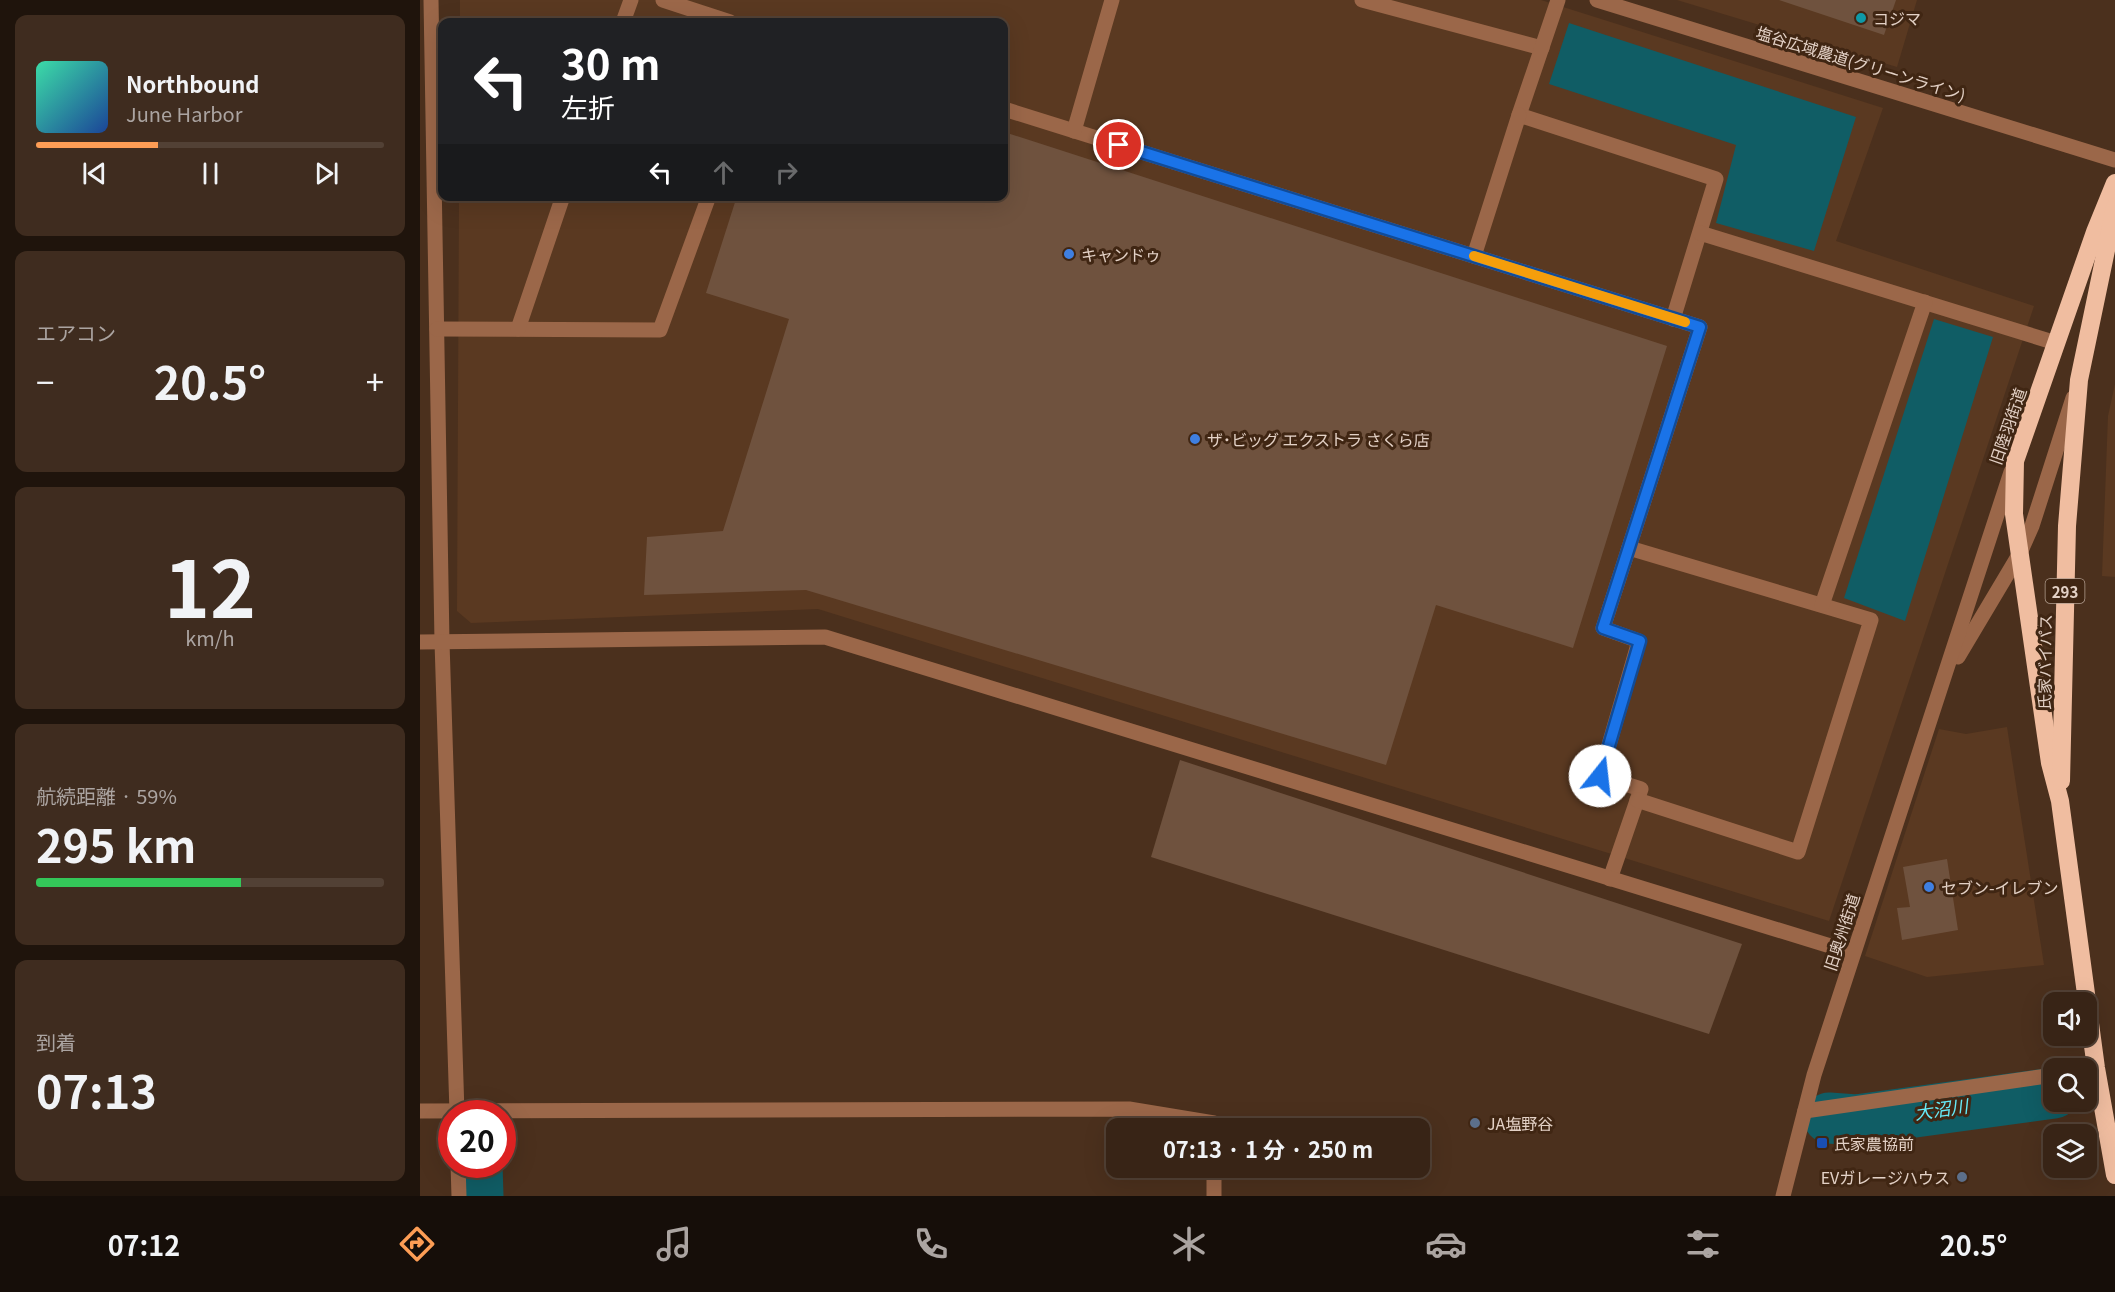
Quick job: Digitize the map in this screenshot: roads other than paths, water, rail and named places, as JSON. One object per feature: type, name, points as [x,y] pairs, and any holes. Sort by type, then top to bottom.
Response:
[{"type":"highway","name":"旧陸羽街道","points":[[2015,461],[2115,183]]},
{"type":"highway","name":"293","points":[[2079,380],[2115,205]]},
{"type":"highway","name":"氏家バイパス","points":[[2079,380],[2067,526],[2061,801],[2090,1058]]},
{"type":"highway","name":"氏家バイパス","points":[[2015,461],[2014,514],[2019,553],[2050,764],[2061,801]]},
{"type":"highway","name":"氏家バイパス","points":[[2097,1081],[2110,1108],[2115,1175]]},
{"type":"street","points":[[431,0],[438,111],[437,329],[442,642],[457,1100]]},
{"type":"street","points":[[625,18],[631,0]]},
{"type":"street","points":[[663,0],[718,18]]},
{"type":"street","points":[[1074,131],[1112,0]]},
{"type":"street","points":[[1362,0],[1542,48]]},
{"type":"street","points":[[1474,256],[1558,0]]},
{"type":"street","name":"塩谷広域農道(グリーンライン)","points":[[1597,0],[2115,160]]},
{"type":"street","points":[[1008,110],[1700,327],[1603,628],[1640,641],[1600,776],[1641,789],[1610,879]]},
{"type":"street","points":[[1519,115],[1716,179],[1673,319]]},
{"type":"street","points":[[518,329],[561,201]]},
{"type":"street","points":[[437,329],[660,330],[707,201]]},
{"type":"street","points":[[1700,233],[2056,343]]},
{"type":"street","points":[[1822,605],[1925,302]]},
{"type":"street","points":[[1943,683],[2019,553],[2032,526],[2079,380]]},
{"type":"street","name":"旧陸羽街道","points":[[1943,683],[2015,461]]},
{"type":"street","points":[[1629,548],[1871,620],[1798,852],[1637,800]]},
{"type":"street","points":[[420,642],[825,637],[1852,953]]},
{"type":"street","name":"旧奥州街道","points":[[1783,1196],[1805,1111],[1852,953],[1943,683]]},
{"type":"street","points":[[1805,1111],[2043,1077]]},
{"type":"street","points":[[516,1112],[1129,1108],[1186,1118]]},
{"type":"street","points":[[420,1111],[438,1111]]},
{"type":"street","points":[[458,1178],[459,1196]]},
{"type":"street","points":[[1214,1178],[1214,1196]]},
{"type":"water","points":[[1569,23],[1856,117],[1814,251],[1716,223],[1736,145],[1549,84]]},
{"type":"water","points":[[1934,319],[1993,337],[1905,621],[1844,598]]},
{"type":"waterway","name":"大沼川","points":[[1829,1118],[1856,1120],[2043,1094]]},
{"type":"waterway","name":"大沼川","points":[[477,1178],[478,1196]]},
{"type":"place","name":"コジマ","points":[[1861,18]]},
{"type":"place","name":"キャンドゥ","points":[[1069,254]]},
{"type":"place","name":"ザ･ビッグ エクストラ さくら店","points":[[1195,439]]},
{"type":"place","name":"セブン-イレブン","points":[[1929,887]]},
{"type":"place","name":"JA塩野谷","points":[[1475,1123]]},
{"type":"place","name":"氏家農協前","points":[[1822,1143]]},
{"type":"place","name":"EVガレージハウス","points":[[1962,1177]]}]
